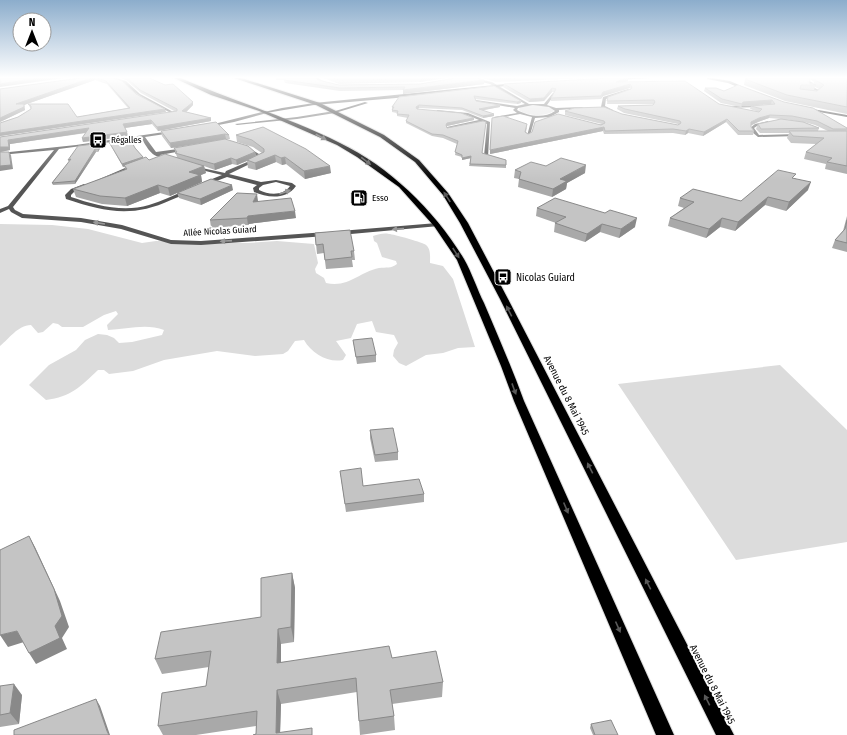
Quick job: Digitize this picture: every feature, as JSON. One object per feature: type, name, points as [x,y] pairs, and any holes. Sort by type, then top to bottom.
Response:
[{"type":"main road","points":[[266,112],[339,144],[359,156],[401,186],[437,225],[461,260],[519,400],[665,735]]},
{"type":"main road","name":"Avenue du 8 Mai 1945","points":[[334,112],[382,136],[403,150],[424,167],[446,194],[464,223],[504,299],[725,735]]},
{"type":"street","points":[[167,116],[175,114],[170,111]]},
{"type":"street","points":[[270,111],[234,121],[202,127],[284,120],[334,112]]},
{"type":"street","points":[[434,111],[462,113],[489,123],[486,156]]},
{"type":"street","points":[[517,111],[521,114]]},
{"type":"street","points":[[448,128],[483,120],[521,114],[534,116],[555,115],[558,111]]},
{"type":"street","points":[[822,111],[847,116]]},
{"type":"street","points":[[528,135],[534,116]]},
{"type":"street","points":[[763,116],[772,122],[762,123],[752,128],[758,136],[801,135]]},
{"type":"street","points":[[0,154],[57,149],[180,131]]},
{"type":"street","points":[[142,136],[155,154],[169,159]]},
{"type":"street","points":[[201,185],[225,176],[228,172],[262,157],[251,149],[239,146]]},
{"type":"street","points":[[155,154],[190,148]]},
{"type":"street","points":[[0,211],[10,207],[57,149]]},
{"type":"street","points":[[149,161],[162,157]]},
{"type":"street","points":[[94,182],[141,163]]},
{"type":"street","points":[[192,166],[225,176],[261,184],[284,182],[293,186],[292,190],[287,193],[269,195],[261,194],[256,191],[256,188],[261,184]]},
{"type":"street","points":[[87,185],[73,190],[68,195],[68,198],[90,205],[122,210],[146,208],[194,188]]},
{"type":"street","name":"Allée Nicolas Guiard","points":[[10,207],[13,211],[22,216],[81,220],[122,227],[170,242],[201,243],[437,225]]},
{"type":"shaded area","points":[[521,111],[553,111],[536,115]]},
{"type":"shaded area","points":[[0,224],[52,225],[88,229],[142,243],[156,241],[248,243],[277,241],[314,244],[318,263],[315,269],[316,273],[324,278],[326,283],[334,284],[348,282],[372,270],[395,266],[397,264],[396,261],[382,257],[373,236],[379,234],[392,234],[426,245],[429,251],[430,263],[443,266],[453,279],[475,347],[458,348],[443,353],[426,355],[406,366],[399,363],[393,356],[394,350],[398,343],[394,335],[376,332],[372,321],[357,324],[351,338],[336,341],[346,355],[343,360],[337,361],[326,359],[311,349],[304,340],[295,341],[288,351],[283,354],[255,356],[217,351],[164,360],[133,371],[109,374],[104,370],[98,370],[75,390],[55,399],[46,400],[29,385],[49,365],[76,350],[85,340],[98,334],[107,335],[114,338],[119,343],[132,342],[162,335],[164,330],[151,327],[136,327],[108,330],[107,325],[118,314],[116,311],[104,315],[83,327],[62,327],[53,323],[43,332],[38,333],[31,325],[26,326],[14,333],[0,346]]},
{"type":"shaded area","points":[[780,365],[847,430],[847,542],[736,560],[618,384]]},
{"type":"building","points":[[0,111],[15,111],[0,118]]},
{"type":"building","points":[[27,111],[73,111],[77,117],[111,111],[149,111],[0,133],[0,123],[18,117]]},
{"type":"building","points":[[175,111],[183,111],[211,118],[157,127],[151,120],[123,124],[127,132],[82,138],[89,128],[8,140],[9,147],[0,147],[0,137]]},
{"type":"building","points":[[398,111],[442,111],[461,113],[474,118],[447,123],[447,128],[483,121],[486,122],[482,153],[506,160],[506,165],[470,164],[471,156],[462,158],[462,155],[455,152],[458,141],[443,135],[432,134],[406,121],[409,115],[397,114]]},
{"type":"building","points":[[471,111],[486,111],[494,114],[483,116]]},
{"type":"building","points":[[566,111],[615,111],[678,125],[681,123],[680,121],[636,111],[819,111],[847,129],[833,129],[817,121],[792,116],[770,115],[751,122],[751,127],[754,131],[739,131],[727,119],[704,132],[689,129],[686,131],[673,129],[605,131],[604,127],[490,150],[492,118],[503,116],[527,124],[525,132],[528,134],[532,132],[535,122],[558,114],[601,125],[605,123],[604,121]]},
{"type":"building","points":[[781,119],[803,122],[819,128],[761,129],[758,124]]},
{"type":"building","points":[[216,122],[229,135],[225,134],[170,143],[161,131]]},
{"type":"building","points":[[263,127],[306,149],[330,166],[304,171],[285,157],[281,158],[275,155],[255,163],[247,160],[264,152],[264,149],[252,140],[236,135]]},
{"type":"building","points":[[789,131],[847,131],[847,166],[827,162],[832,158],[806,152],[824,138],[793,136]]},
{"type":"building","points":[[130,139],[135,148],[143,157],[122,164],[109,142]]},
{"type":"building","points":[[225,139],[248,146],[255,152],[236,160],[231,158],[214,164],[175,153],[177,152],[174,148]]},
{"type":"building","points":[[102,143],[98,149],[95,149],[75,181],[52,183],[71,159],[68,160],[78,146]]},
{"type":"building","points":[[0,152],[9,152],[11,165],[0,166]]},
{"type":"building","points":[[165,154],[204,166],[189,172],[200,175],[168,188],[158,185],[125,198],[100,196],[73,189],[127,169],[124,165],[146,157],[149,160]]},
{"type":"building","points":[[561,158],[586,165],[560,179],[567,181],[553,189],[519,179],[521,172],[515,170],[531,162],[546,166]]},
{"type":"building","points":[[778,170],[796,174],[792,178],[811,182],[789,202],[768,197],[738,222],[722,218],[709,229],[670,218],[694,202],[680,198],[693,189],[741,201]]},
{"type":"building","points":[[211,179],[232,185],[200,199],[177,193]]},
{"type":"building","points":[[237,193],[257,194],[253,202],[291,198],[295,211],[248,216],[247,218],[210,220]]},
{"type":"building","points":[[555,198],[605,213],[610,210],[637,218],[621,229],[602,224],[587,234],[555,223],[566,217],[537,208]]},
{"type":"building","points":[[847,220],[847,243],[835,240],[845,229]]},
{"type":"building","points":[[350,230],[354,251],[351,251],[352,257],[325,260],[323,244],[316,245],[315,233]]},
{"type":"building","points":[[372,338],[376,355],[356,357],[353,340]]},
{"type":"building","points":[[393,428],[398,452],[375,455],[370,430]]},
{"type":"building","points":[[361,468],[363,486],[419,479],[424,494],[345,504],[340,471]]},
{"type":"building","points":[[29,536],[54,589],[62,616],[55,626],[60,638],[29,653],[17,631],[0,635],[0,550]]},
{"type":"building","points":[[292,573],[291,627],[278,629],[277,663],[389,646],[392,658],[436,651],[443,682],[390,690],[394,716],[359,721],[356,678],[277,690],[276,733],[312,728],[312,735],[253,735],[256,734],[257,711],[158,726],[162,693],[206,686],[211,651],[155,659],[161,632],[261,617],[261,578]]},
{"type":"building","points":[[14,684],[10,713],[0,715],[0,686]]},
{"type":"building","points":[[96,699],[109,735],[14,735],[14,730]]},
{"type":"building","points":[[611,720],[618,735],[595,735],[591,724]]},
{"type":"place","name":"Régalles","points":[[98,140]]},
{"type":"place","name":"Esso","points":[[359,198]]},
{"type":"place","name":"Nicolas Guiard","points":[[503,277]]}]
